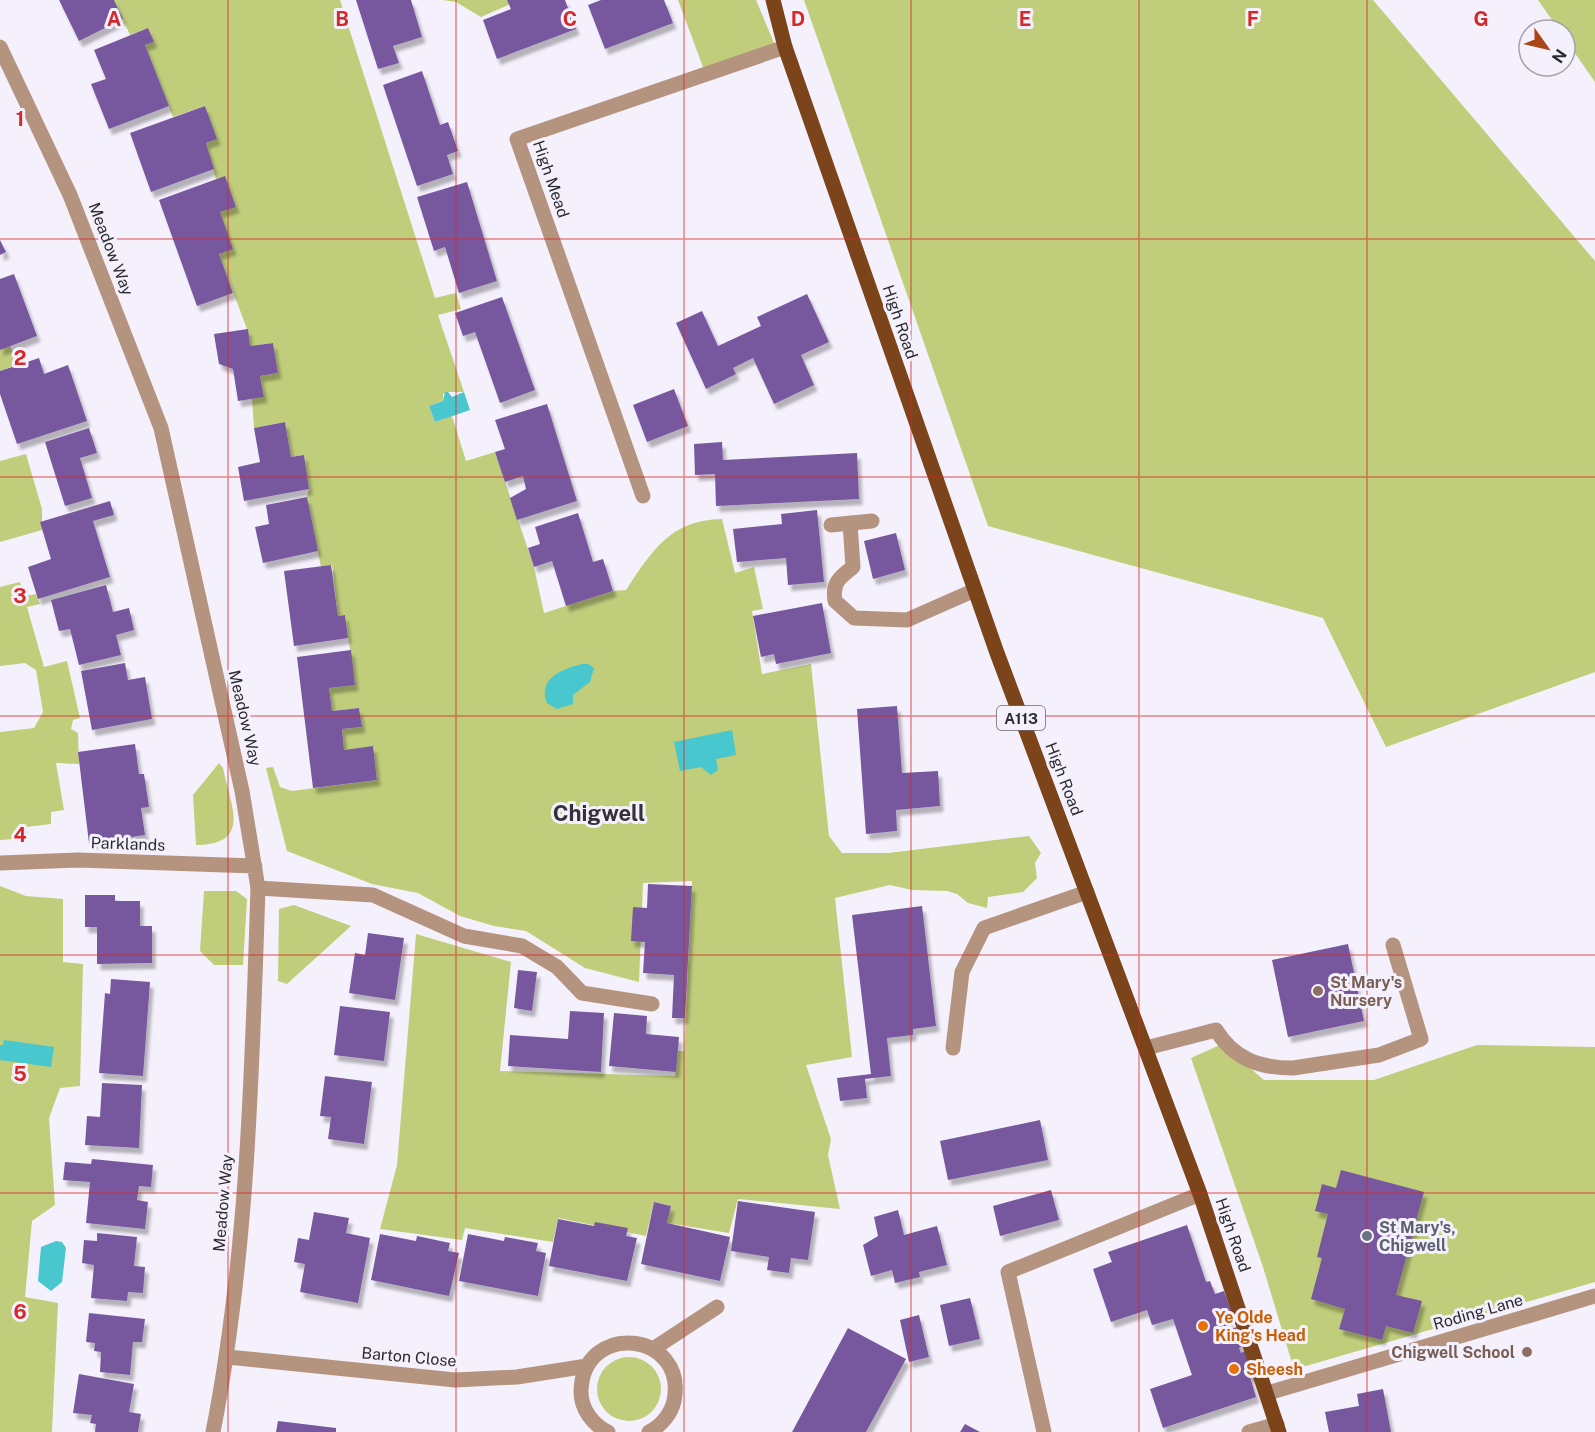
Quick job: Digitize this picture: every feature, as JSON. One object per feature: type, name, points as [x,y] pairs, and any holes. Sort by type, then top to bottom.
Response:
[{"type":"main road","name":"High Road","points":[[773,0],[785,47],[975,590],[1200,1194],[1278,1428]]},
{"type":"street","name":"Meadow Way","points":[[0,47],[70,195],[161,428],[242,791],[255,866],[258,888],[251,1096],[228,1357],[213,1432]]},
{"type":"street","name":"High Mead","points":[[643,496],[518,140],[785,47]]},
{"type":"street","points":[[831,525],[872,521]]},
{"type":"street","points":[[850,523],[854,567],[839,578],[833,588],[835,601],[854,618],[907,620],[975,590]]},
{"type":"street","name":"Parklands","points":[[0,863],[78,860],[255,866]]},
{"type":"street","points":[[258,888],[373,895],[464,936],[522,946],[557,967],[582,993],[652,1004]]},
{"type":"street","points":[[953,1048],[962,972],[984,928],[1087,892]]},
{"type":"street","points":[[1146,1048],[1216,1030],[1227,1047],[1238,1056],[1272,1066],[1293,1068],[1379,1055],[1421,1039],[1393,945]]},
{"type":"street","points":[[1044,1432],[1008,1272],[1200,1194]]},
{"type":"street","name":"Roding Lane","points":[[1268,1393],[1595,1296]]},
{"type":"street","points":[[653,1349],[717,1307]]},
{"type":"street","points":[[608,1432],[593,1422],[585,1409],[581,1395],[587,1366],[609,1346],[623,1342],[638,1343],[653,1349],[666,1359],[674,1374],[676,1390],[673,1406],[665,1420],[649,1432]]},
{"type":"street","name":"Barton Close","points":[[228,1357],[455,1380],[517,1377],[587,1366]]},
{"type":"street","points":[[1249,1432],[1278,1428]]},
{"type":"green space","points":[[114,0],[340,0],[435,298],[456,293],[461,309],[438,315],[464,392],[443,394],[443,401],[429,406],[435,422],[452,416],[466,461],[495,452],[534,567],[544,613],[613,591],[626,590],[664,540],[689,525],[722,519],[735,573],[754,567],[763,609],[752,611],[762,674],[811,664],[829,836],[842,853],[888,853],[1029,836],[1041,853],[1035,863],[1037,878],[1023,892],[988,897],[987,908],[968,903],[957,894],[947,891],[912,890],[890,885],[835,898],[852,1057],[806,1065],[831,1139],[828,1155],[840,1209],[738,1199],[729,1233],[667,1223],[671,1206],[654,1202],[646,1236],[558,1218],[553,1242],[465,1228],[462,1240],[380,1229],[397,1165],[416,934],[511,962],[500,1071],[675,1076],[678,1051],[684,1051],[692,881],[643,883],[639,982],[585,968],[526,931],[494,926],[460,916],[418,893],[372,884],[287,851],[266,768],[273,767],[280,787],[292,791],[377,780],[373,747],[344,750],[342,729],[362,727],[359,708],[332,711],[329,688],[355,684],[345,615],[338,616],[332,565],[321,567],[307,497],[309,489],[304,455],[291,457],[285,422],[254,428],[252,399],[264,396],[260,376],[278,373],[273,343],[250,346],[247,329],[219,254],[220,212],[236,206],[225,177],[216,179],[206,143],[216,139],[205,106],[173,117],[145,45],[153,42],[148,28],[130,35]]},
{"type":"green space","points":[[443,0],[520,0],[481,17],[456,2]]},
{"type":"green space","points":[[678,0],[756,0],[777,50],[706,75]]},
{"type":"green space","points":[[804,0],[1373,0],[1595,261],[1595,672],[1386,747],[1323,618],[988,526]]},
{"type":"green space","points":[[1538,0],[1595,0],[1595,82],[1577,56],[1577,18],[1551,18]]},
{"type":"green space","points":[[10,346],[19,364],[0,371],[0,349]]},
{"type":"green space","points":[[26,454],[42,509],[42,530],[0,542],[0,461]]},
{"type":"green space","points":[[20,582],[25,596],[36,594],[40,604],[27,607],[44,667],[67,661],[80,718],[73,720],[71,729],[78,733],[79,764],[56,763],[64,810],[51,812],[51,824],[26,827],[29,838],[0,840],[0,732],[34,728],[43,712],[36,670],[25,663],[0,666],[0,587]]},
{"type":"green space","points":[[219,763],[223,768],[234,821],[225,838],[214,843],[196,845],[193,795]]},
{"type":"green space","points":[[0,886],[26,896],[63,899],[63,962],[83,964],[80,1086],[60,1088],[49,1118],[55,1205],[32,1221],[25,1297],[58,1303],[52,1432],[0,1432]]},
{"type":"green space","points":[[204,891],[236,891],[247,899],[243,965],[214,965],[200,951]]},
{"type":"green space","points":[[294,905],[351,926],[287,984],[278,981],[279,909]]},
{"type":"green space","points":[[1222,1044],[1264,1080],[1374,1080],[1477,1045],[1595,1047],[1595,1282],[1306,1366],[1292,1363],[1263,1267],[1191,1058]]},
{"type":"green space","points":[[629,1357],[641,1359],[652,1366],[659,1377],[661,1389],[659,1401],[652,1412],[641,1419],[629,1421],[617,1419],[606,1412],[599,1401],[597,1389],[599,1377],[606,1366],[617,1359]]},
{"type":"water","points":[[445,392],[452,397],[464,392],[470,410],[435,422],[429,406],[443,401]]},
{"type":"water","points":[[588,664],[594,668],[590,682],[573,695],[573,704],[557,709],[547,703],[545,689],[551,678],[562,671]]},
{"type":"water","points":[[732,730],[736,755],[716,759],[718,770],[711,775],[701,767],[680,771],[674,742]]},
{"type":"water","points":[[4,1040],[54,1047],[51,1067],[0,1060],[0,1045],[3,1045]]},
{"type":"water","points":[[56,1241],[62,1242],[66,1248],[62,1282],[51,1291],[38,1281],[41,1247]]},
{"type":"building","points":[[59,0],[114,0],[123,19],[79,41]]},
{"type":"building","points":[[356,0],[411,0],[422,37],[393,46],[399,63],[378,69]]},
{"type":"building","points":[[507,0],[565,0],[576,29],[497,59],[483,20],[511,9]]},
{"type":"building","points":[[601,0],[664,0],[673,23],[605,49],[588,5]]},
{"type":"building","points":[[148,28],[154,42],[145,45],[169,106],[109,129],[91,84],[106,79],[94,50]]},
{"type":"building","points":[[422,71],[440,125],[448,122],[458,151],[447,155],[453,174],[417,186],[383,85]]},
{"type":"building","points":[[205,106],[217,139],[206,143],[214,169],[151,192],[130,133]]},
{"type":"building","points":[[225,176],[236,207],[220,212],[233,249],[219,254],[233,293],[197,306],[159,200]]},
{"type":"building","points":[[467,182],[497,281],[459,293],[445,247],[434,251],[417,197]]},
{"type":"building","points":[[0,240],[6,252],[0,255]]},
{"type":"building","points":[[14,274],[37,336],[0,350],[0,279]]},
{"type":"building","points":[[807,294],[829,342],[801,355],[814,385],[774,404],[753,358],[733,368],[736,374],[706,389],[676,323],[702,311],[718,346],[761,326],[757,317]]},
{"type":"building","points":[[502,297],[535,390],[500,403],[475,332],[463,336],[455,313]]},
{"type":"building","points":[[248,329],[250,346],[273,343],[278,373],[260,376],[264,397],[238,401],[233,369],[219,364],[214,334]]},
{"type":"building","points":[[39,358],[44,374],[68,365],[87,421],[17,444],[0,394],[0,371]]},
{"type":"building","points":[[674,389],[688,426],[647,442],[633,405]]},
{"type":"building","points":[[547,404],[577,501],[517,520],[510,498],[526,489],[523,476],[505,482],[495,452],[505,449],[495,420]]},
{"type":"building","points":[[285,422],[291,457],[304,455],[309,489],[244,501],[238,467],[260,462],[254,428]]},
{"type":"building","points":[[89,428],[97,453],[80,458],[92,498],[65,506],[45,442]]},
{"type":"building","points":[[722,442],[723,460],[857,453],[859,499],[716,506],[715,474],[695,475],[694,444]]},
{"type":"building","points":[[307,497],[318,551],[263,563],[255,527],[269,524],[266,505]]},
{"type":"building","points":[[110,501],[114,515],[93,521],[110,577],[38,599],[28,567],[51,559],[40,522]]},
{"type":"building","points":[[817,510],[824,582],[788,585],[786,558],[737,562],[733,529],[782,524],[781,514]]},
{"type":"building","points":[[578,513],[593,562],[603,559],[613,591],[566,606],[552,561],[534,567],[528,548],[540,544],[535,527]]},
{"type":"building","points":[[896,533],[905,570],[873,579],[864,541]]},
{"type":"building","points":[[331,565],[338,616],[345,615],[348,638],[294,646],[284,571]]},
{"type":"building","points":[[106,585],[113,612],[129,608],[134,630],[116,635],[121,655],[79,665],[70,629],[59,631],[51,600]]},
{"type":"building","points":[[822,603],[831,653],[776,664],[774,654],[761,657],[753,616]]},
{"type":"building","points":[[351,650],[355,685],[329,688],[332,711],[359,708],[362,727],[342,729],[344,750],[373,746],[377,780],[313,788],[297,657]]},
{"type":"building","points":[[125,663],[128,680],[145,677],[152,719],[92,730],[81,671]]},
{"type":"building","points":[[897,706],[902,773],[938,771],[940,806],[896,810],[897,831],[866,834],[857,709]]},
{"type":"building","points":[[135,744],[139,774],[144,774],[149,807],[141,808],[145,835],[89,843],[78,752]]},
{"type":"building","points":[[648,884],[692,886],[685,1018],[672,1018],[674,975],[643,973],[645,942],[631,941],[633,907],[647,908]]},
{"type":"building","points":[[85,895],[115,895],[115,901],[140,901],[140,926],[152,926],[152,963],[97,964],[97,927],[85,927]]},
{"type":"building","points":[[922,906],[936,1026],[913,1029],[913,1035],[887,1038],[891,1076],[865,1079],[867,1098],[840,1101],[837,1078],[871,1074],[852,915]]},
{"type":"building","points":[[368,933],[404,938],[395,1000],[349,993],[355,953],[365,955]]},
{"type":"building","name":"St Mary's Nursery","points":[[1348,944],[1364,1021],[1288,1037],[1272,960]]},
{"type":"building","points":[[518,970],[537,972],[532,1011],[514,1008]]},
{"type":"building","points":[[111,979],[150,982],[143,1076],[99,1073],[105,993],[110,994]]},
{"type":"building","points":[[340,1006],[390,1012],[384,1061],[334,1055]]},
{"type":"building","points":[[570,1011],[604,1013],[601,1072],[508,1066],[510,1035],[568,1039]]},
{"type":"building","points":[[614,1013],[647,1016],[646,1034],[679,1037],[676,1072],[609,1066]]},
{"type":"building","points":[[325,1076],[372,1082],[364,1144],[328,1139],[331,1117],[320,1116]]},
{"type":"building","points":[[102,1083],[142,1085],[139,1148],[85,1145],[87,1116],[100,1117]]},
{"type":"building","points":[[1040,1120],[1048,1160],[948,1180],[940,1141]]},
{"type":"building","points":[[92,1159],[153,1165],[151,1187],[139,1186],[137,1200],[148,1202],[145,1229],[86,1223],[90,1182],[63,1180],[65,1162],[91,1164]]},
{"type":"building","name":"St Mary's, Chigwell","points":[[1341,1170],[1424,1192],[1396,1295],[1422,1301],[1413,1333],[1386,1326],[1382,1340],[1339,1329],[1345,1309],[1311,1299],[1322,1258],[1317,1257],[1328,1214],[1315,1211],[1322,1184],[1336,1188]]},
{"type":"building","points":[[1051,1190],[1059,1220],[1000,1236],[993,1206]]},
{"type":"building","points":[[738,1201],[815,1212],[808,1260],[791,1258],[789,1273],[767,1270],[769,1257],[731,1251]]},
{"type":"building","points":[[654,1202],[671,1206],[667,1223],[730,1237],[720,1281],[641,1264]]},
{"type":"building","points":[[898,1210],[904,1235],[937,1226],[947,1265],[919,1272],[920,1277],[895,1283],[892,1270],[871,1276],[863,1245],[878,1236],[874,1217]]},
{"type":"building","points":[[314,1212],[349,1218],[346,1233],[370,1238],[358,1303],[300,1292],[305,1264],[294,1262],[298,1238],[309,1240]]},
{"type":"building","points":[[558,1219],[594,1226],[595,1222],[628,1228],[626,1236],[637,1238],[627,1281],[549,1266]]},
{"type":"building","name":"Ye Olde King's Head","points":[[1187,1225],[1206,1282],[1210,1281],[1215,1294],[1224,1291],[1231,1311],[1226,1312],[1232,1329],[1236,1327],[1243,1346],[1239,1348],[1241,1353],[1245,1351],[1254,1376],[1250,1377],[1256,1397],[1163,1428],[1150,1389],[1192,1375],[1173,1319],[1152,1325],[1147,1310],[1111,1322],[1093,1269],[1112,1262],[1108,1252]]},
{"type":"building","points":[[97,1233],[137,1237],[134,1266],[145,1267],[143,1293],[128,1292],[127,1301],[91,1298],[94,1265],[82,1263],[84,1240],[97,1241]]},
{"type":"building","points":[[380,1234],[416,1241],[417,1236],[450,1243],[448,1251],[459,1253],[449,1296],[371,1280]]},
{"type":"building","points":[[468,1234],[504,1241],[505,1237],[538,1243],[536,1251],[546,1253],[538,1296],[459,1281]]},
{"type":"building","points":[[970,1298],[980,1339],[949,1346],[940,1305]]},
{"type":"building","points":[[89,1313],[145,1319],[142,1342],[133,1342],[130,1375],[100,1372],[101,1352],[94,1351],[95,1343],[86,1342]]},
{"type":"building","points":[[919,1315],[929,1357],[909,1362],[900,1320]]},
{"type":"building","points":[[848,1328],[906,1359],[866,1432],[792,1432]]},
{"type":"building","points":[[79,1374],[134,1384],[129,1412],[141,1414],[138,1432],[95,1432],[96,1424],[90,1423],[92,1415],[73,1413]]},
{"type":"building","points":[[1383,1389],[1391,1432],[1329,1432],[1325,1412],[1359,1406],[1357,1394]]},
{"type":"building","points":[[278,1421],[336,1428],[336,1432],[276,1432]]},
{"type":"building","points":[[965,1424],[980,1432],[960,1432]]},
{"type":"place","name":"St Mary's Nursery","points":[[1318,991]]},
{"type":"place","name":"St Mary's, Chigwell","points":[[1367,1236]]},
{"type":"place","name":"Ye Olde King's Head","points":[[1203,1326]]},
{"type":"place","name":"Chigwell School","points":[[1527,1352]]},
{"type":"place","name":"Sheesh","points":[[1234,1369]]},
{"type":"district","name":"Chigwell","points":[[599,813]]}]
